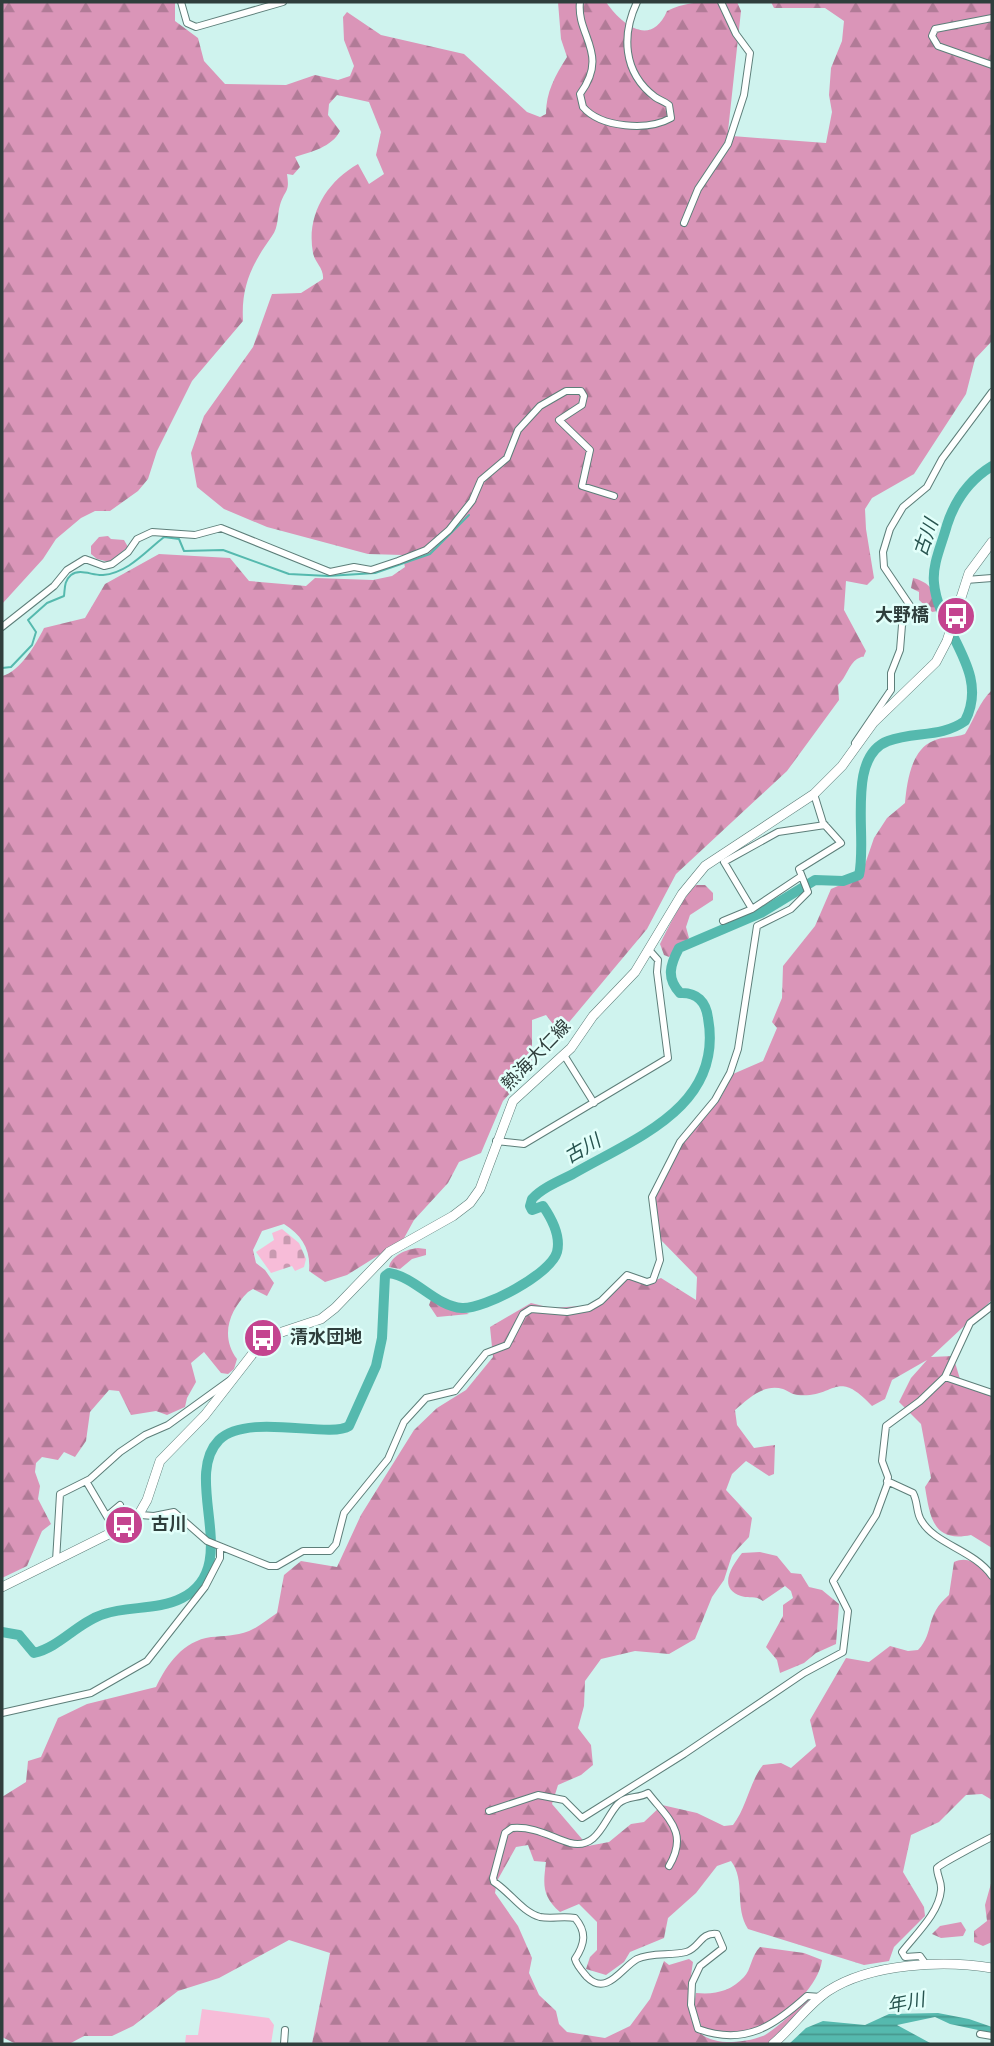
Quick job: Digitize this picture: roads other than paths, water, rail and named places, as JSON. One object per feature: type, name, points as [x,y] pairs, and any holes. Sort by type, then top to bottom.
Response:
[{"type":"main road","name":"熱海大仁線","points":[[140,1515],[160,1461],[205,1415],[257,1348],[270,1336],[321,1319],[389,1252],[463,1210],[480,1189],[513,1101],[564,1055],[593,1016],[635,972],[682,894],[705,866],[814,794],[832,778],[873,723],[936,662],[966,580],[992,542]]},
{"type":"main road","points":[[2,1587],[116,1532],[140,1515]]},
{"type":"main road","points":[[773,2044],[821,1997],[841,1984],[861,1977],[925,1963],[945,1962],[992,1968]]},
{"type":"street","points":[[181,2],[187,23],[196,27],[283,2]]},
{"type":"street","points":[[580,2],[579,12],[591,42],[593,59],[587,84],[580,94],[583,107],[597,118],[608,121],[628,125],[658,124],[671,118],[669,105],[655,97],[641,82],[626,48],[628,23],[638,2]]},
{"type":"street","points":[[684,223],[698,189],[727,144],[747,80],[750,53],[736,34],[721,2]]},
{"type":"street","points":[[992,18],[945,25],[934,29],[932,36],[937,46],[992,65]]},
{"type":"street","points":[[2,627],[54,586],[67,570],[85,559],[104,566],[112,564],[128,552],[137,539],[152,532],[195,535],[221,528],[330,572],[354,567],[371,570],[419,554],[449,530],[468,508],[481,480],[507,458],[523,424],[547,399],[566,391],[576,390],[584,396],[582,405],[559,420],[590,450],[582,486],[614,496]]},
{"type":"street","points":[[854,748],[859,734],[891,690],[891,673],[900,650],[902,625],[911,607],[884,567],[883,552],[890,529],[903,507],[927,486],[942,459],[992,392]]},
{"type":"street","points":[[966,580],[992,578]]},
{"type":"street","points":[[140,1515],[174,1512],[207,1541],[274,1566],[303,1552],[330,1550],[336,1544],[344,1513],[388,1459],[404,1422],[426,1398],[455,1391],[486,1353],[507,1345],[523,1314],[531,1309],[567,1312],[589,1308],[601,1301],[627,1275],[647,1282],[653,1280],[660,1260],[652,1197],[680,1142],[715,1100],[730,1073],[738,1049],[757,926],[791,909],[807,890],[799,869],[841,843],[825,825],[814,794]]},
{"type":"street","points":[[752,909],[724,860],[778,832],[825,825]]},
{"type":"street","points":[[723,921],[752,909],[801,878]]},
{"type":"street","points":[[496,1142],[524,1144],[670,1056],[657,972],[658,960],[650,951]]},
{"type":"street","points":[[564,1055],[594,1103]]},
{"type":"street","points":[[489,1811],[538,1795],[564,1800],[582,1818],[804,1673],[843,1652],[848,1611],[833,1581],[876,1515],[887,1481],[882,1461],[886,1426],[920,1401],[945,1377],[970,1322],[992,1306]]},
{"type":"street","points":[[945,1377],[992,1393]]},
{"type":"street","points":[[56,1560],[59,1497],[86,1481],[145,1435],[168,1425],[233,1378]]},
{"type":"street","points":[[86,1481],[94,1499],[108,1515],[116,1532]]},
{"type":"street","points":[[887,1481],[914,1493],[918,1514],[926,1528],[973,1556],[992,1576]]},
{"type":"street","points":[[108,1515],[120,1505]]},
{"type":"street","points":[[2,1713],[91,1693],[147,1661],[205,1587],[220,1558],[220,1547]]},
{"type":"street","points":[[669,1866],[678,1851],[679,1840],[676,1830],[648,1793],[617,1804],[596,1837],[588,1841],[571,1843],[531,1829],[512,1828],[505,1833],[493,1878],[494,1882],[514,1896],[527,1911],[539,1917],[575,1918],[583,1932],[583,1945],[575,1959],[576,1964],[593,1982],[603,1983],[620,1977],[638,1958],[686,1952],[703,1937],[718,1934],[723,1948],[696,1972],[691,2005],[698,2029],[718,2039],[757,2035],[772,2027],[807,1996],[821,1997]]},
{"type":"street","points":[[925,1963],[920,1956],[905,1957],[902,1952],[931,1914],[940,1895],[942,1888],[937,1868],[992,1837]]},
{"type":"street","points":[[284,2044],[285,2030]]},
{"type":"street","points":[[980,2034],[992,2036]]},
{"type":"water","points":[[938,2013],[992,2027],[992,2033],[950,2024],[935,2017],[897,2025],[932,2044],[789,2044],[806,2028],[823,2021],[865,2025],[889,2014]]},
{"type":"waterway","name":"古川","points":[[2,1632],[19,1635],[34,1653],[52,1646],[104,1614],[173,1602],[200,1584],[209,1566],[211,1545],[206,1477],[209,1457],[219,1440],[232,1432],[249,1428],[324,1430],[349,1426],[376,1366],[382,1338],[385,1276],[389,1273],[408,1280],[443,1302],[462,1308],[501,1297],[530,1280],[552,1261],[558,1246],[555,1228],[543,1206],[532,1210],[532,1199],[541,1191],[622,1147],[670,1116],[689,1097],[702,1075],[709,1049],[708,1018],[700,999],[691,994],[680,993],[673,982],[671,971],[679,948],[761,913],[815,880],[843,881],[859,875],[862,781],[875,750],[888,741],[946,730],[965,721],[971,703],[972,685],[968,668],[938,601],[934,569],[954,507],[970,484],[992,466]]},
{"type":"waterway","points":[[2,668],[11,667],[32,645],[36,632],[28,620],[47,603],[64,596],[66,582],[71,575],[78,572],[103,575],[121,570],[164,537],[179,539],[184,551],[223,550],[289,574],[328,576],[375,573],[430,554],[469,515]]},
{"type":"place","name":"大野橋","points":[[956,616]]},
{"type":"place","name":"清水団地","points":[[263,1338]]},
{"type":"place","name":"古川","points":[[124,1525]]},
{"type":"water label","name":"年川","points":[[906,2004]]}]
